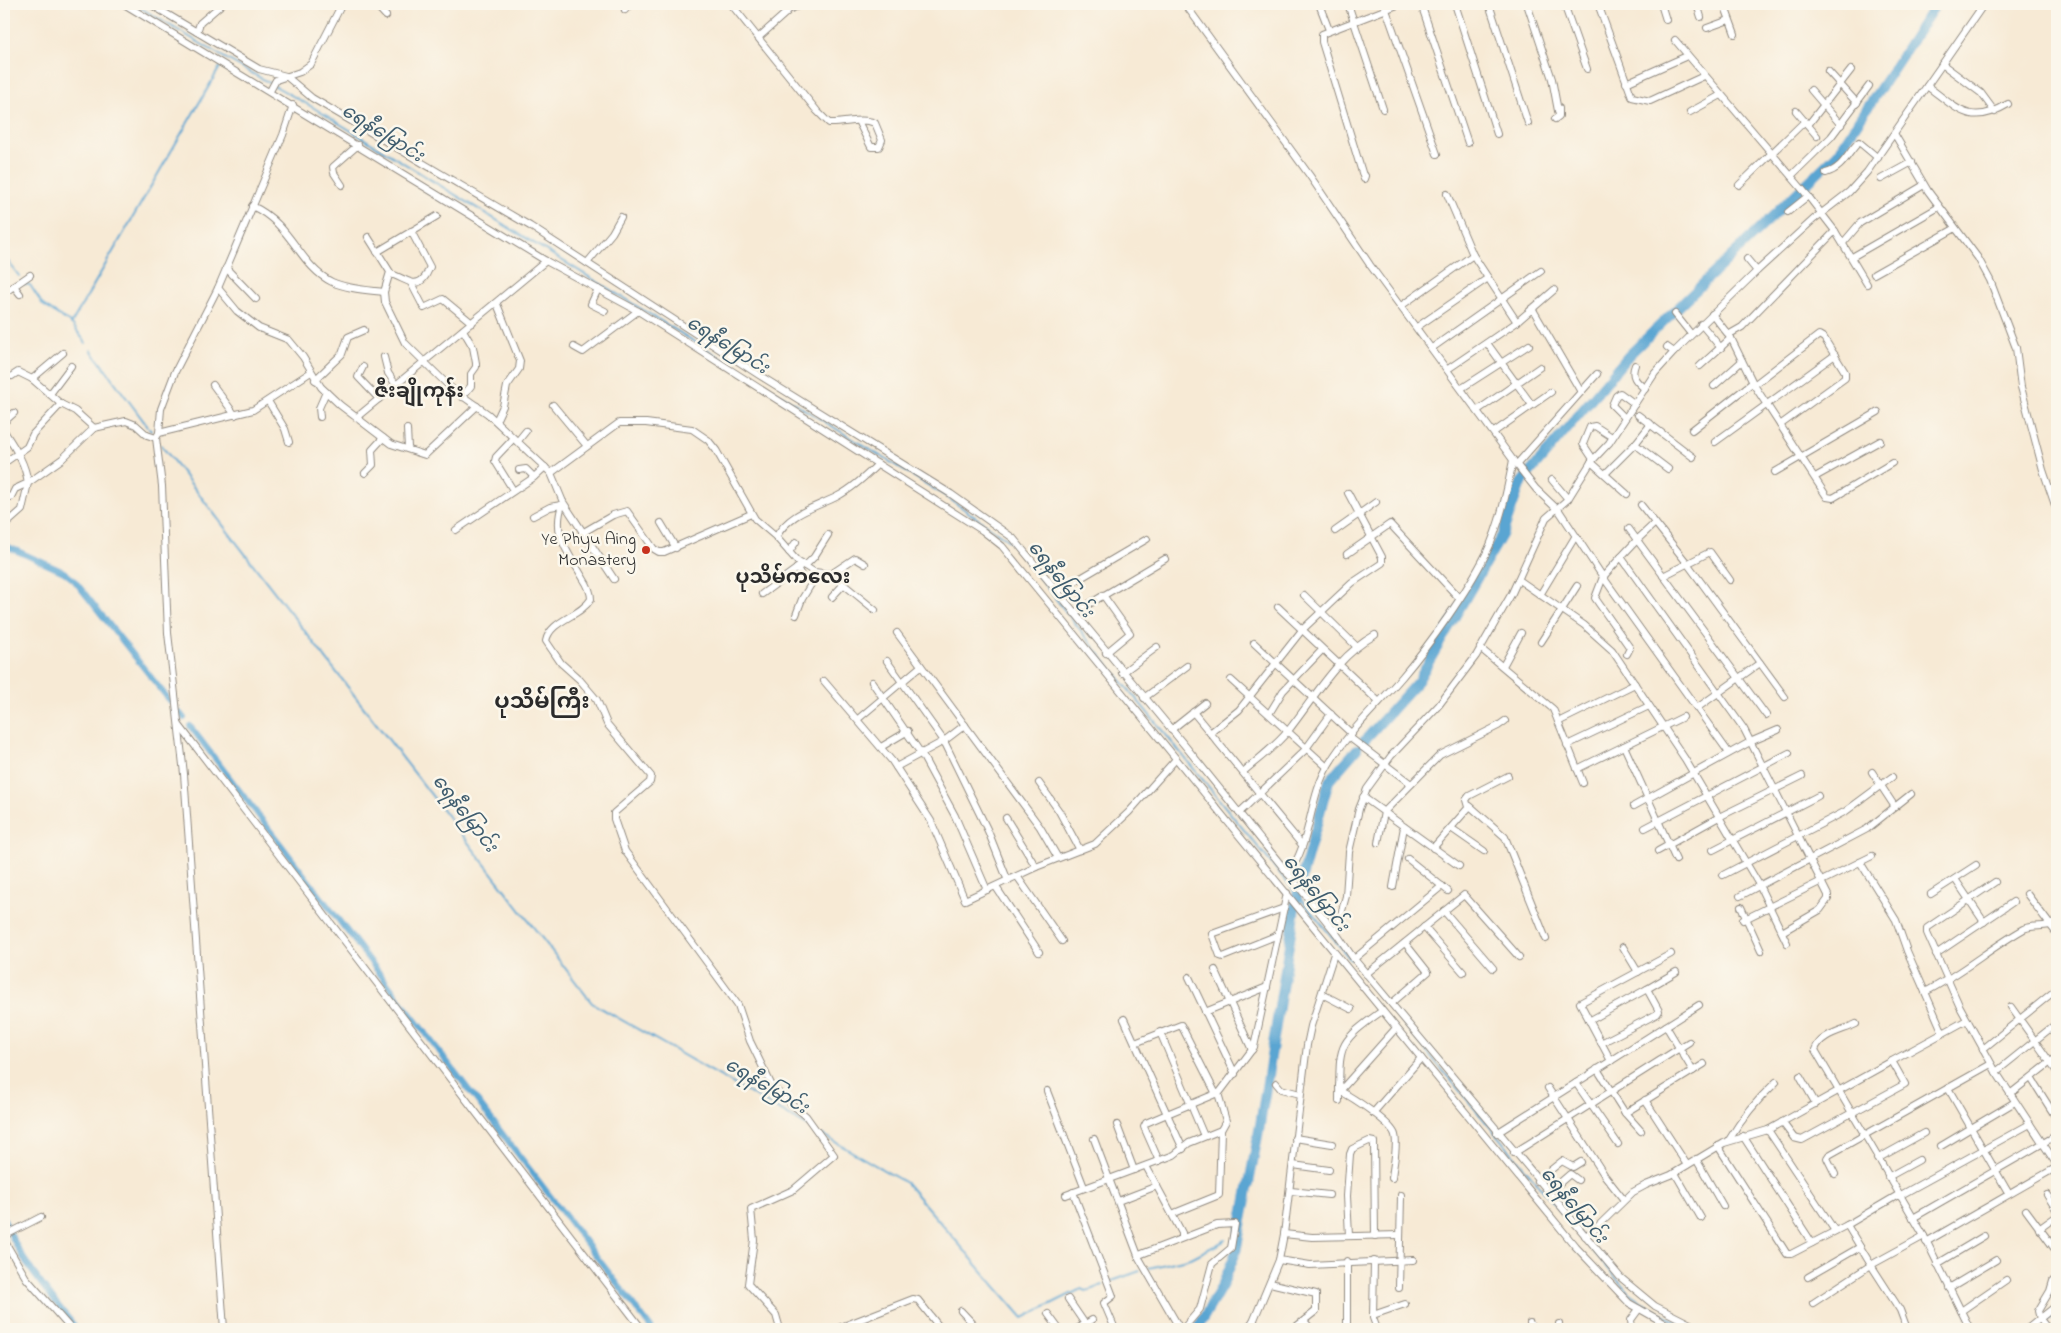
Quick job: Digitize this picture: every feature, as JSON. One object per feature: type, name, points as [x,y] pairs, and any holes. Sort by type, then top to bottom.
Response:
[{"type":"street","points":[[124,4],[271,89],[293,105],[546,261],[638,311],[983,531],[1002,546],[1575,1246],[1615,1291],[1639,1309],[1675,1329]]},
{"type":"street","points":[[150,4],[259,69],[286,76],[312,98],[530,226],[759,375],[951,494],[1013,538],[1122,673],[1239,813],[1336,933],[1340,942],[1366,974],[1392,1003],[1537,1181],[1633,1290],[1655,1306],[1700,1329]]},
{"type":"street","points":[[197,32],[200,23],[222,4]]},
{"type":"street","points":[[271,89],[276,80],[300,72],[311,64],[342,4]]},
{"type":"street","points":[[375,4],[386,16]]},
{"type":"street","points":[[625,10],[630,4]]},
{"type":"street","points":[[731,4],[817,111],[829,123],[858,122],[875,123],[882,140],[879,147],[872,147],[858,122]]},
{"type":"street","points":[[759,38],[788,7],[802,4]]},
{"type":"street","points":[[1185,4],[1400,306],[1515,462],[1557,509],[1603,577],[1729,753]]},
{"type":"street","points":[[1319,4],[1329,30]]},
{"type":"street","points":[[1348,4],[1383,109]]},
{"type":"street","points":[[1384,4],[1437,154]]},
{"type":"street","points":[[1365,176],[1364,179],[1322,42],[1322,34],[1353,21],[1386,11],[1400,4]]},
{"type":"street","points":[[1421,4],[1468,143]]},
{"type":"street","points":[[1456,4],[1497,134]]},
{"type":"street","points":[[1489,4],[1528,123]]},
{"type":"street","points":[[1527,4],[1552,80],[1558,111],[1559,108],[1558,116],[1555,119]]},
{"type":"street","points":[[1564,4],[1587,69]]},
{"type":"street","points":[[1598,4],[1632,97],[1650,101],[1704,76]]},
{"type":"street","points":[[1661,4],[1666,20]]},
{"type":"street","points":[[1697,4],[1701,17]]},
{"type":"street","points":[[1724,4],[1735,34]]},
{"type":"street","points":[[1336,933],[1346,896],[1349,852],[1363,798],[1385,764],[1439,705],[1480,648],[1518,580],[1546,518],[1568,498],[1592,460],[1612,437],[1655,373],[1674,352],[1757,271],[1849,192],[1878,158],[1984,4]]},
{"type":"street","points":[[1707,28],[1729,20]]},
{"type":"street","points":[[1675,40],[1822,214],[1835,231],[1867,284]]},
{"type":"street","points":[[1626,83],[1687,56]]},
{"type":"street","points":[[1942,64],[1981,93],[1995,112]]},
{"type":"street","points":[[1828,70],[1857,103]]},
{"type":"street","points":[[1739,185],[1824,105],[1851,70]]},
{"type":"street","points":[[1792,178],[1841,125],[1869,86]]},
{"type":"street","points":[[1927,86],[1962,112],[1982,116],[1995,112],[2008,104]]},
{"type":"street","points":[[1811,90],[1841,125]]},
{"type":"street","points":[[1690,112],[1721,95]]},
{"type":"street","points":[[224,1329],[184,774],[168,633],[162,486],[157,436],[160,409],[175,372],[218,288],[283,135],[293,105]]},
{"type":"street","points":[[1796,112],[1818,136]]},
{"type":"street","points":[[1895,135],[1924,185],[1986,271],[2016,348],[2020,380],[2043,470],[2057,511]]},
{"type":"street","points":[[1826,173],[1835,171],[1842,165],[1859,142],[1878,158]]},
{"type":"street","points":[[342,185],[334,173],[333,167],[358,145]]},
{"type":"street","points":[[1881,179],[1912,162]]},
{"type":"street","points":[[1843,244],[1860,223],[1924,185]]},
{"type":"street","points":[[1447,194],[1473,256],[1517,322]]},
{"type":"street","points":[[1788,212],[1806,194]]},
{"type":"street","points":[[252,206],[273,218],[294,241],[312,267],[324,278],[339,285],[384,292]]},
{"type":"street","points":[[1852,258],[1940,208]]},
{"type":"street","points":[[378,252],[436,216]]},
{"type":"street","points":[[588,263],[612,233],[621,216]]},
{"type":"street","points":[[1874,274],[1954,228]]},
{"type":"street","points":[[411,231],[430,267],[425,277],[411,283]]},
{"type":"street","points":[[1700,366],[1742,327],[1835,231]]},
{"type":"street","points":[[368,236],[390,274],[411,283],[424,308],[443,299],[472,323]]},
{"type":"street","points":[[1400,306],[1473,256]]},
{"type":"street","points":[[1747,259],[1757,271]]},
{"type":"street","points":[[357,417],[422,362],[497,304],[546,261]]},
{"type":"street","points":[[226,268],[256,299]]},
{"type":"street","points":[[1432,348],[1541,271]]},
{"type":"street","points":[[4,293],[30,274]]},
{"type":"street","points":[[390,274],[384,292],[385,302],[398,332],[422,362],[462,397],[496,421],[515,440],[531,452],[551,473],[562,504],[614,579]]},
{"type":"street","points":[[1416,327],[1488,278]]},
{"type":"street","points":[[14,286],[20,294]]},
{"type":"street","points":[[218,288],[237,311],[259,328],[289,340],[303,357],[315,380],[326,392],[395,446],[408,448],[425,455],[477,406]]},
{"type":"street","points":[[598,289],[591,304],[605,311]]},
{"type":"street","points":[[1448,369],[1517,322],[1554,290]]},
{"type":"street","points":[[496,421],[503,406],[507,386],[518,369],[520,361],[497,304]]},
{"type":"street","points":[[1532,308],[1581,392]]},
{"type":"street","points":[[574,347],[583,352],[638,311]]},
{"type":"street","points":[[1675,314],[1691,334]]},
{"type":"street","points":[[1712,314],[1730,337],[1753,384],[1827,496],[1832,498],[1892,463]]},
{"type":"street","points":[[1701,324],[1721,348]]},
{"type":"street","points":[[315,380],[342,354],[348,337],[364,330]]},
{"type":"street","points":[[462,397],[472,382],[471,374],[476,367],[473,347],[463,330]]},
{"type":"street","points":[[1692,430],[1819,335],[1823,336],[1845,372],[1845,378],[1780,425]]},
{"type":"street","points":[[1487,343],[1532,405]]},
{"type":"street","points":[[1462,388],[1529,345]]},
{"type":"street","points":[[1666,347],[1674,352]]},
{"type":"street","points":[[32,379],[62,353]]},
{"type":"street","points":[[1715,442],[1835,355]]},
{"type":"street","points":[[384,357],[388,373],[396,385]]},
{"type":"street","points":[[1714,386],[1742,361]]},
{"type":"street","points":[[1635,365],[1633,370],[1634,378],[1646,389]]},
{"type":"street","points":[[50,394],[71,366]]},
{"type":"street","points":[[363,366],[358,377],[379,399]]},
{"type":"street","points":[[1478,410],[1540,367]]},
{"type":"street","points":[[12,376],[18,372],[32,379],[61,404],[75,411],[94,428]]},
{"type":"street","points":[[11,497],[19,485],[28,483],[62,460],[94,428],[126,421],[136,425],[147,435],[157,436],[252,410],[311,372]]},
{"type":"street","points":[[1288,874],[1295,865],[1327,767],[1403,675],[1459,598],[1486,554],[1502,510],[1515,462],[1597,374]]},
{"type":"street","points":[[213,385],[235,415]]},
{"type":"street","points":[[320,417],[319,408],[326,392]]},
{"type":"street","points":[[1494,432],[1551,392]]},
{"type":"street","points":[[1625,418],[1612,405],[1616,396],[1620,393],[1635,404]]},
{"type":"street","points":[[268,401],[285,429],[289,442]]},
{"type":"street","points":[[4,463],[28,447],[33,434],[61,404]]},
{"type":"street","points":[[553,405],[587,446]]},
{"type":"street","points":[[1775,472],[1878,412]]},
{"type":"street","points":[[4,422],[14,413]]},
{"type":"street","points":[[1638,415],[1693,457]]},
{"type":"street","points":[[551,473],[619,423],[646,423],[692,429],[708,440],[716,450],[751,514],[776,537],[801,566],[831,574],[875,610]]},
{"type":"street","points":[[1605,474],[1635,444],[1650,424]]},
{"type":"street","points":[[1612,437],[1595,426],[1590,427],[1583,444],[1592,460],[1627,494]]},
{"type":"street","points":[[407,429],[408,448]]},
{"type":"street","points":[[4,431],[20,454],[28,483],[22,510],[4,526]]},
{"type":"street","points":[[513,490],[495,461],[496,456],[526,431]]},
{"type":"street","points":[[366,473],[373,465],[372,450],[383,438]]},
{"type":"street","points":[[1815,477],[1880,441]]},
{"type":"street","points":[[1635,444],[1668,469]]},
{"type":"street","points":[[776,537],[791,519],[806,509],[846,491],[878,464]]},
{"type":"street","points":[[456,530],[534,477],[545,467]]},
{"type":"street","points":[[519,470],[526,469],[534,477]]},
{"type":"street","points":[[1552,480],[1568,498]]},
{"type":"street","points":[[1210,733],[1238,710],[1302,630],[1352,584],[1382,563],[1382,557],[1348,493]]},
{"type":"street","points":[[1335,531],[1376,502]]},
{"type":"street","points":[[532,516],[550,507],[562,504]]},
{"type":"street","points":[[562,504],[558,520],[558,533],[588,586],[591,600],[584,608],[553,628],[546,641],[561,664],[580,680],[597,700],[607,724],[651,776],[650,782],[614,813],[614,819],[625,851],[738,1005],[750,1041],[773,1088],[806,1116],[834,1155],[793,1190],[750,1209],[754,1240],[748,1284],[776,1314],[780,1329]]},
{"type":"street","points":[[1641,505],[1687,563],[1785,697]]},
{"type":"street","points":[[582,533],[613,515],[627,510],[654,549],[659,552],[676,548],[693,538],[714,531],[751,514]]},
{"type":"street","points":[[661,523],[676,548]]},
{"type":"street","points":[[1627,654],[1630,648],[1595,598],[1603,577],[1655,523]]},
{"type":"street","points":[[1347,554],[1390,524],[1394,525],[1459,598]]},
{"type":"street","points":[[1629,529],[1766,715]]},
{"type":"street","points":[[762,594],[814,557],[828,535]]},
{"type":"street","points":[[1540,595],[1575,537]]},
{"type":"street","points":[[1057,592],[1147,539]]},
{"type":"street","points":[[789,552],[796,542]]},
{"type":"street","points":[[1663,576],[1710,552],[1730,580]]},
{"type":"street","points":[[1621,557],[1718,693],[1750,742],[1828,895],[1828,899],[1823,906],[1782,932]]},
{"type":"street","points":[[831,574],[855,558],[865,564]]},
{"type":"street","points":[[1074,613],[1166,559]]},
{"type":"street","points":[[797,581],[801,575],[801,566]]},
{"type":"street","points":[[796,615],[805,594],[818,572]]},
{"type":"street","points":[[1518,580],[1605,642],[1664,727],[1693,773],[1759,885],[1787,942]]},
{"type":"street","points":[[832,597],[843,585]]},
{"type":"street","points":[[1541,642],[1577,586]]},
{"type":"street","points":[[1104,595],[1130,634],[1106,653]]},
{"type":"street","points":[[1304,596],[1356,646]]},
{"type":"street","points":[[1278,607],[1339,667],[1379,702]]},
{"type":"street","points":[[1503,666],[1521,632]]},
{"type":"street","points":[[897,633],[1040,828],[1058,858]]},
{"type":"street","points":[[1243,772],[1287,732],[1312,697],[1339,667],[1343,659],[1356,646],[1375,635]]},
{"type":"street","points":[[1254,643],[1330,714],[1360,746],[1411,784]]},
{"type":"street","points":[[1122,673],[1157,647]]},
{"type":"street","points":[[1480,648],[1545,700],[1553,709],[1583,783]]},
{"type":"street","points":[[1269,714],[1283,691],[1322,650]]},
{"type":"street","points":[[886,661],[944,741],[988,831],[1008,881]]},
{"type":"street","points":[[1697,708],[1760,663]]},
{"type":"street","points":[[858,719],[921,666]]},
{"type":"street","points":[[1144,698],[1187,666]]},
{"type":"street","points":[[1231,680],[1305,750],[1327,767]]},
{"type":"street","points":[[824,681],[858,719],[896,767],[935,828],[963,898],[968,900],[1036,867],[1095,844],[1112,830],[1176,759]]},
{"type":"street","points":[[872,682],[908,731],[922,754],[955,816],[987,890]]},
{"type":"street","points":[[1558,722],[1635,684]]},
{"type":"street","points":[[1171,730],[1205,703]]},
{"type":"street","points":[[1568,745],[1649,706]]},
{"type":"street","points":[[1193,712],[1302,845]]},
{"type":"street","points":[[1239,813],[1305,750],[1330,714]]},
{"type":"street","points":[[1578,769],[1683,717]]},
{"type":"street","points":[[1378,843],[1384,812],[1440,755],[1498,726],[1504,721]]},
{"type":"street","points":[[178,724],[642,1329]]},
{"type":"street","points":[[896,767],[944,741],[965,725]]},
{"type":"street","points":[[1634,806],[1729,753],[1778,730]]},
{"type":"street","points":[[881,748],[908,731]]},
{"type":"street","points":[[1624,746],[1676,860]]},
{"type":"street","points":[[1645,828],[1789,753]]},
{"type":"street","points":[[1872,772],[1895,806]]},
{"type":"street","points":[[1508,776],[1469,796],[1466,800],[1468,807],[1506,837],[1546,939]]},
{"type":"street","points":[[1658,851],[1719,817],[1802,776]]},
{"type":"street","points":[[1723,875],[1846,811],[1892,777]]},
{"type":"street","points":[[1039,783],[1059,811],[1080,850]]},
{"type":"street","points":[[1740,896],[1867,829],[1911,794]]},
{"type":"street","points":[[1713,850],[1818,796]]},
{"type":"street","points":[[1363,798],[1459,866]]},
{"type":"street","points":[[1433,848],[1468,807]]},
{"type":"street","points":[[1006,818],[1036,867]]},
{"type":"street","points":[[1393,887],[1404,826]]},
{"type":"street","points":[[1451,828],[1484,850]]},
{"type":"street","points":[[1744,919],[1872,856]]},
{"type":"street","points":[[1354,959],[1445,889],[1408,859]]},
{"type":"street","points":[[1860,862],[1896,920],[1906,950],[1943,1033]]},
{"type":"street","points":[[1931,894],[1976,865]]},
{"type":"street","points":[[1018,876],[1062,941]]},
{"type":"street","points":[[1955,879],[1984,922]]},
{"type":"street","points":[[1813,1303],[1871,1265],[1925,1239],[2057,1166],[1991,1064],[1967,1020],[1927,933],[1927,928],[1995,882]]},
{"type":"street","points":[[996,888],[1039,952]]},
{"type":"street","points":[[1366,974],[1464,894],[1519,957]]},
{"type":"street","points":[[2028,894],[2057,934]]},
{"type":"street","points":[[1160,1161],[1144,1124],[1217,1094],[1235,1074],[1252,1050],[1284,908],[1289,896]]},
{"type":"street","points":[[1936,954],[2013,902]]},
{"type":"street","points":[[1278,935],[1223,957],[1220,956],[1212,934],[1284,908]]},
{"type":"street","points":[[1741,908],[1744,919],[1761,951]]},
{"type":"street","points":[[1444,911],[1493,968]]},
{"type":"street","points":[[1925,992],[1948,980],[2027,928],[2051,926],[2057,921]]},
{"type":"street","points":[[1424,927],[1463,972]]},
{"type":"street","points":[[1248,1329],[1253,1322],[1279,1260],[1291,1191],[1300,1094],[1311,1026],[1322,994],[1332,951],[1340,942]]},
{"type":"street","points":[[1392,1003],[1428,973],[1405,943]]},
{"type":"street","points":[[1623,947],[1638,972]]},
{"type":"street","points":[[1611,1061],[1580,1003],[1671,954]]},
{"type":"street","points":[[1215,970],[1252,1050]]},
{"type":"street","points":[[1589,1021],[1676,972]]},
{"type":"street","points":[[1189,977],[1235,1074]]},
{"type":"street","points":[[1205,1012],[1267,987]]},
{"type":"street","points":[[1983,1049],[2057,989]]},
{"type":"street","points":[[1601,1043],[1659,1013],[1647,990]]},
{"type":"street","points":[[1322,994],[1351,1009]]},
{"type":"street","points":[[1497,1133],[1699,1005]]},
{"type":"street","points":[[2011,1007],[2057,1072]]},
{"type":"street","points":[[1339,1101],[1339,1062],[1342,1047],[1356,1030],[1382,1011]]},
{"type":"street","points":[[1124,1019],[1183,1149]]},
{"type":"street","points":[[1585,1236],[1624,1200],[1646,1185],[1675,1173],[1729,1141],[1768,1130],[1967,1020]]},
{"type":"street","points":[[1996,1072],[2057,1023]]},
{"type":"street","points":[[1856,1024],[1834,1032],[1818,1044],[1815,1050],[1877,1159],[1914,1218],[1970,1329]]},
{"type":"street","points":[[1135,1043],[1178,1025],[1183,1027],[1217,1094],[1226,1121],[1221,1130],[1219,1195],[1172,1214]]},
{"type":"street","points":[[1666,1026],[1693,1071]]},
{"type":"street","points":[[1340,1089],[1396,1028]]},
{"type":"street","points":[[1160,1032],[1204,1136]]},
{"type":"street","points":[[1514,1152],[1689,1042]]},
{"type":"street","points":[[2010,1094],[2057,1057]]},
{"type":"street","points":[[1373,1113],[1421,1058]]},
{"type":"street","points":[[1782,1122],[1794,1138],[1802,1140],[1906,1084],[1892,1061]]},
{"type":"street","points":[[1625,1113],[1704,1064]]},
{"type":"street","points":[[1835,1174],[1827,1157],[1991,1064]]},
{"type":"street","points":[[1597,1069],[1625,1113],[1641,1130]]},
{"type":"street","points":[[1800,1076],[1816,1104]]},
{"type":"street","points":[[2031,1078],[2057,1119]]},
{"type":"street","points":[[1729,1141],[1757,1100],[1776,1082]]},
{"type":"street","points":[[1276,1083],[1281,1089],[1300,1094]]},
{"type":"street","points":[[1576,1083],[1618,1144]]},
{"type":"street","points":[[1548,1088],[1605,1176],[1624,1200]]},
{"type":"street","points":[[1948,1088],[1982,1151],[2009,1194]]},
{"type":"street","points":[[1340,1089],[1373,1113],[1395,1135],[1392,1178]]},
{"type":"street","points":[[1047,1091],[1084,1187]]},
{"type":"street","points":[[1645,1100],[1687,1165]]},
{"type":"street","points":[[1941,1146],[2016,1102]]},
{"type":"street","points":[[1718,1146],[1786,1252],[1791,1254],[2030,1124]]},
{"type":"street","points":[[1117,1125],[1134,1170]]},
{"type":"street","points":[[1116,1329],[1104,1303],[1113,1296],[1069,1194],[1160,1161],[1183,1149],[1189,1143],[1221,1130]]},
{"type":"street","points":[[1768,1130],[1835,1231]]},
{"type":"street","points":[[1877,1159],[1924,1133]]},
{"type":"street","points":[[1914,1218],[2057,1135]]},
{"type":"street","points":[[1743,1136],[1812,1243]]},
{"type":"street","points":[[1295,1138],[1332,1144]]},
{"type":"street","points":[[1094,1139],[1139,1255],[1147,1274],[1182,1329],[1200,1309],[1212,1264],[1230,1248],[1235,1224],[1217,1225],[1139,1255]]},
{"type":"street","points":[[1349,1236],[1347,1196],[1350,1154],[1354,1148],[1372,1141],[1374,1142],[1375,1236]]},
{"type":"street","points":[[1696,1159],[1723,1206]]},
{"type":"street","points":[[1888,1177],[1919,1160]]},
{"type":"street","points":[[1537,1181],[1562,1161],[1573,1167],[1581,1162]]},
{"type":"street","points":[[1293,1165],[1329,1170]]},
{"type":"street","points":[[1146,1166],[1182,1237]]},
{"type":"street","points":[[1675,1173],[1701,1218]]},
{"type":"street","points":[[1548,1193],[1570,1174],[1578,1180]]},
{"type":"street","points":[[1118,1201],[1157,1186]]},
{"type":"street","points":[[1291,1191],[1329,1195]]},
{"type":"street","points":[[1399,1288],[1401,1195]]},
{"type":"street","points":[[2047,1195],[2057,1211]]},
{"type":"street","points":[[2026,1210],[2057,1252]]},
{"type":"street","points":[[2039,1229],[2057,1216]]},
{"type":"street","points":[[41,1217],[6,1238],[26,1278],[71,1329]]},
{"type":"street","points":[[1847,1225],[1900,1310],[1907,1329]]},
{"type":"street","points":[[1284,1234],[1312,1237],[1400,1235]]},
{"type":"street","points":[[1937,1264],[1984,1236]]},
{"type":"street","points":[[1808,1277],[1860,1247]]},
{"type":"street","points":[[1279,1260],[1310,1265],[1347,1261],[1413,1260]]},
{"type":"street","points":[[1949,1288],[1996,1260]]},
{"type":"street","points":[[1347,1261],[1347,1329]]},
{"type":"street","points":[[1374,1261],[1373,1315],[1377,1329]]},
{"type":"street","points":[[1961,1311],[2006,1280]]},
{"type":"street","points":[[2053,1281],[2050,1291],[2038,1312],[2040,1320],[2048,1329],[2057,1322]]},
{"type":"street","points":[[1270,1283],[1316,1294],[1316,1311],[1294,1329]]},
{"type":"street","points":[[836,1329],[913,1299],[918,1300],[941,1329]]},
{"type":"street","points":[[1068,1299],[1088,1322],[1077,1329]]},
{"type":"street","points":[[1373,1315],[1405,1304]]},
{"type":"street","points":[[2028,1329],[2057,1305]]},
{"type":"street","points":[[1632,1329],[1631,1320],[1639,1309]]},
{"type":"street","points":[[961,1311],[974,1328]]},
{"type":"street","points":[[1048,1314],[1059,1329]]},
{"type":"street","points":[[1304,1321],[1311,1329]]},
{"type":"street","points":[[1253,1322],[1261,1329]]},
{"type":"waterway","name":"ရေနီမြောင်း","points":[[134,4],[225,58]]},
{"type":"waterway","points":[[1363,742],[1418,681],[1502,535],[1521,483],[1629,355],[1837,154],[1936,4]]},
{"type":"waterway","name":"ရေနီမြောင်း","points":[[225,58],[314,108],[944,495],[1012,543],[1096,650],[1351,960]]},
{"type":"waterway","name":"ရေနီမြောင်း","points":[[71,324],[220,67]]},
{"type":"waterway","name":"ရေနီမြောင်း","points":[[4,256],[19,276]]},
{"type":"waterway","name":"ရေနီမြောင်း","points":[[24,284],[30,285],[43,305],[72,324],[86,343]]},
{"type":"waterway","name":"ရေနီမြောင်း","points":[[91,350],[151,431]]},
{"type":"waterway","name":"ရေနီမြောင်း","points":[[161,445],[592,1003],[809,1127]]},
{"type":"waterway","points":[[4,545],[64,572],[74,580],[170,701]]},
{"type":"waterway","points":[[180,713],[184,718]]},
{"type":"waterway","points":[[190,726],[652,1329]]},
{"type":"waterway","points":[[1197,1329],[1222,1286],[1236,1252],[1260,1125],[1297,895],[1329,781],[1357,749]]},
{"type":"waterway","name":"ရေနီမြောင်း","points":[[1363,975],[1628,1292],[1651,1308],[1690,1329]]},
{"type":"waterway","name":"ရေနီမြောင်း","points":[[823,1135],[906,1183],[1023,1318],[1081,1289],[1087,1291],[1103,1285]]},
{"type":"waterway","points":[[4,1219],[27,1263],[77,1329]]},
{"type":"waterway","name":"ရေနီမြောင်း","points":[[1149,1268],[1191,1258],[1226,1240]]},
{"type":"waterway","name":"ရေနီမြောင်း","points":[[1112,1281],[1140,1271]]},
{"type":"waterway","name":"ရေနီမြောင်း","points":[[2036,1329],[2057,1314]]},
{"type":"place","name":"Ye Phyu Aing Monastery","points":[[646,550]]},
{"type":"district","name":"ဇီးချိုကုန်း","points":[[419,392]]},
{"type":"district","name":"ပုသိမ်ကလေး","points":[[793,578]]},
{"type":"district","name":"ပုသိမ်ကြီး","points":[[542,703]]}]
